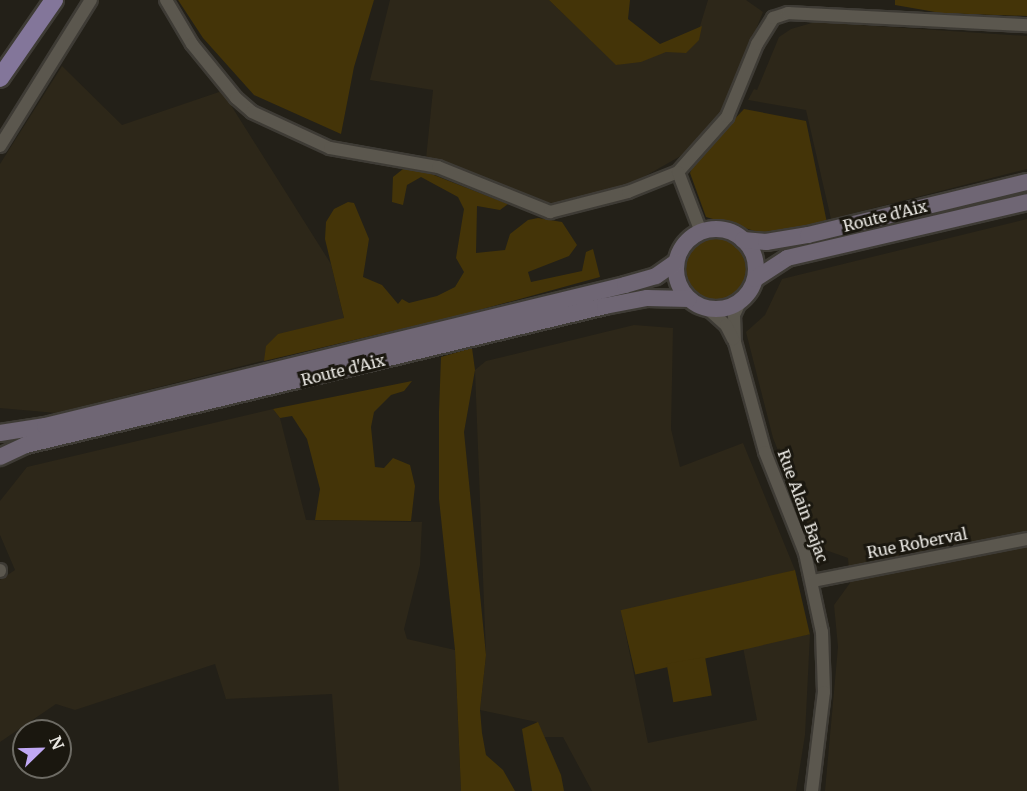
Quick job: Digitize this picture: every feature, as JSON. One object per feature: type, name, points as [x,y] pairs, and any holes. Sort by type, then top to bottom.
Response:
[{"type":"main road","points":[[0,78],[54,0]]},
{"type":"main road","name":"Route d'Aix","points":[[743,240],[766,242],[808,235],[1027,182]]},
{"type":"main road","name":"Route d'Aix","points":[[755,279],[787,258],[1027,202]]},
{"type":"main road","points":[[701,232],[730,232],[743,240],[754,258],[755,279],[741,300],[731,307],[708,309],[689,299],[678,282],[676,262],[685,244],[701,232]]},
{"type":"main road","name":"Route d'Aix","points":[[0,433],[45,426],[625,285],[656,276],[676,262]]},
{"type":"main road","name":"Route d'Aix","points":[[0,457],[26,446],[605,306],[647,298],[689,299]]},
{"type":"street","points":[[0,146],[91,0]]},
{"type":"street","points":[[166,0],[192,44],[236,98],[252,112],[330,148],[438,167],[550,212],[628,192],[678,172],[727,117],[757,44],[773,18],[788,13],[1027,25]]},
{"type":"street","points":[[678,172],[701,232]]},
{"type":"street","points":[[735,342],[734,315],[741,300]]},
{"type":"street","points":[[708,309],[726,325],[735,342]]},
{"type":"street","name":"Rue Alain Bajac","points":[[735,342],[765,452],[813,581],[825,652],[824,692],[812,791]]},
{"type":"street","name":"Rue Roberval","points":[[813,581],[1027,539]]},
{"type":"shaded area","points":[[178,0],[374,0],[354,67],[341,134],[254,95],[203,38]]},
{"type":"shaded area","points":[[390,0],[549,0],[617,65],[696,39],[708,0],[746,0],[763,12],[722,114],[686,153],[640,179],[604,194],[576,202],[552,203],[525,197],[426,159],[433,90],[370,80]]},
{"type":"shaded area","points":[[549,0],[630,0],[628,19],[660,44],[702,26],[699,40],[686,53],[666,52],[641,62],[616,65]]},
{"type":"shaded area","points":[[895,0],[1027,0],[1027,16],[941,13],[895,5]]},
{"type":"shaded area","points":[[815,22],[1027,36],[1027,169],[831,219],[806,110],[748,100],[754,89],[757,90],[779,37],[791,29]]},
{"type":"shaded area","points":[[62,66],[122,125],[222,91],[331,264],[349,339],[56,413],[0,408],[0,164]]},
{"type":"shaded area","points":[[744,109],[806,121],[827,223],[762,233],[706,217],[690,173],[695,161]]},
{"type":"shaded area","points":[[403,169],[421,170],[508,204],[500,210],[477,206],[476,253],[505,250],[510,234],[528,220],[538,218],[562,222],[577,245],[569,256],[528,272],[531,282],[582,271],[586,252],[593,249],[600,277],[461,315],[264,361],[266,346],[278,334],[344,318],[325,239],[326,222],[334,209],[348,202],[354,203],[369,239],[363,277],[382,285],[398,304],[402,299],[409,303],[437,296],[455,287],[464,272],[456,258],[464,209],[458,197],[421,177],[407,185],[403,205],[392,202],[393,177]]},
{"type":"shaded area","points":[[1027,219],[1027,791],[825,791],[838,647],[834,605],[850,583],[848,558],[817,547],[773,438],[746,332],[765,315],[782,279]]},
{"type":"shaded area","points":[[716,236],[729,239],[739,246],[746,256],[749,269],[746,282],[739,292],[729,299],[716,302],[703,299],[693,292],[686,282],[683,269],[686,256],[693,246],[703,239]]},
{"type":"shaded area","points":[[634,325],[673,328],[671,429],[680,467],[743,443],[795,570],[622,616],[648,743],[757,720],[743,647],[810,634],[805,735],[796,791],[592,791],[563,737],[544,737],[537,722],[480,710],[486,655],[475,370],[486,361]]},
{"type":"shaded area","points":[[472,348],[475,370],[464,432],[486,655],[480,710],[482,733],[486,755],[503,770],[515,791],[461,791],[455,650],[439,499],[439,412],[441,357]]},
{"type":"shaded area","points":[[412,381],[404,391],[391,395],[374,412],[371,427],[375,467],[384,468],[393,458],[410,465],[415,486],[411,521],[315,520],[320,489],[307,439],[292,416],[280,418],[273,409]]},
{"type":"shaded area","points":[[273,409],[280,418],[306,520],[422,522],[420,565],[404,629],[407,639],[455,650],[461,791],[339,791],[332,694],[226,699],[215,664],[75,710],[56,704],[34,719],[12,719],[12,734],[0,742],[0,580],[15,570],[0,535],[0,501],[27,467]]},
{"type":"shaded area","points":[[795,570],[810,634],[635,675],[621,610]]},
{"type":"shaded area","points":[[705,657],[712,695],[673,702],[667,664]]},
{"type":"shaded area","points":[[538,722],[561,775],[564,791],[532,791],[522,729]]}]
